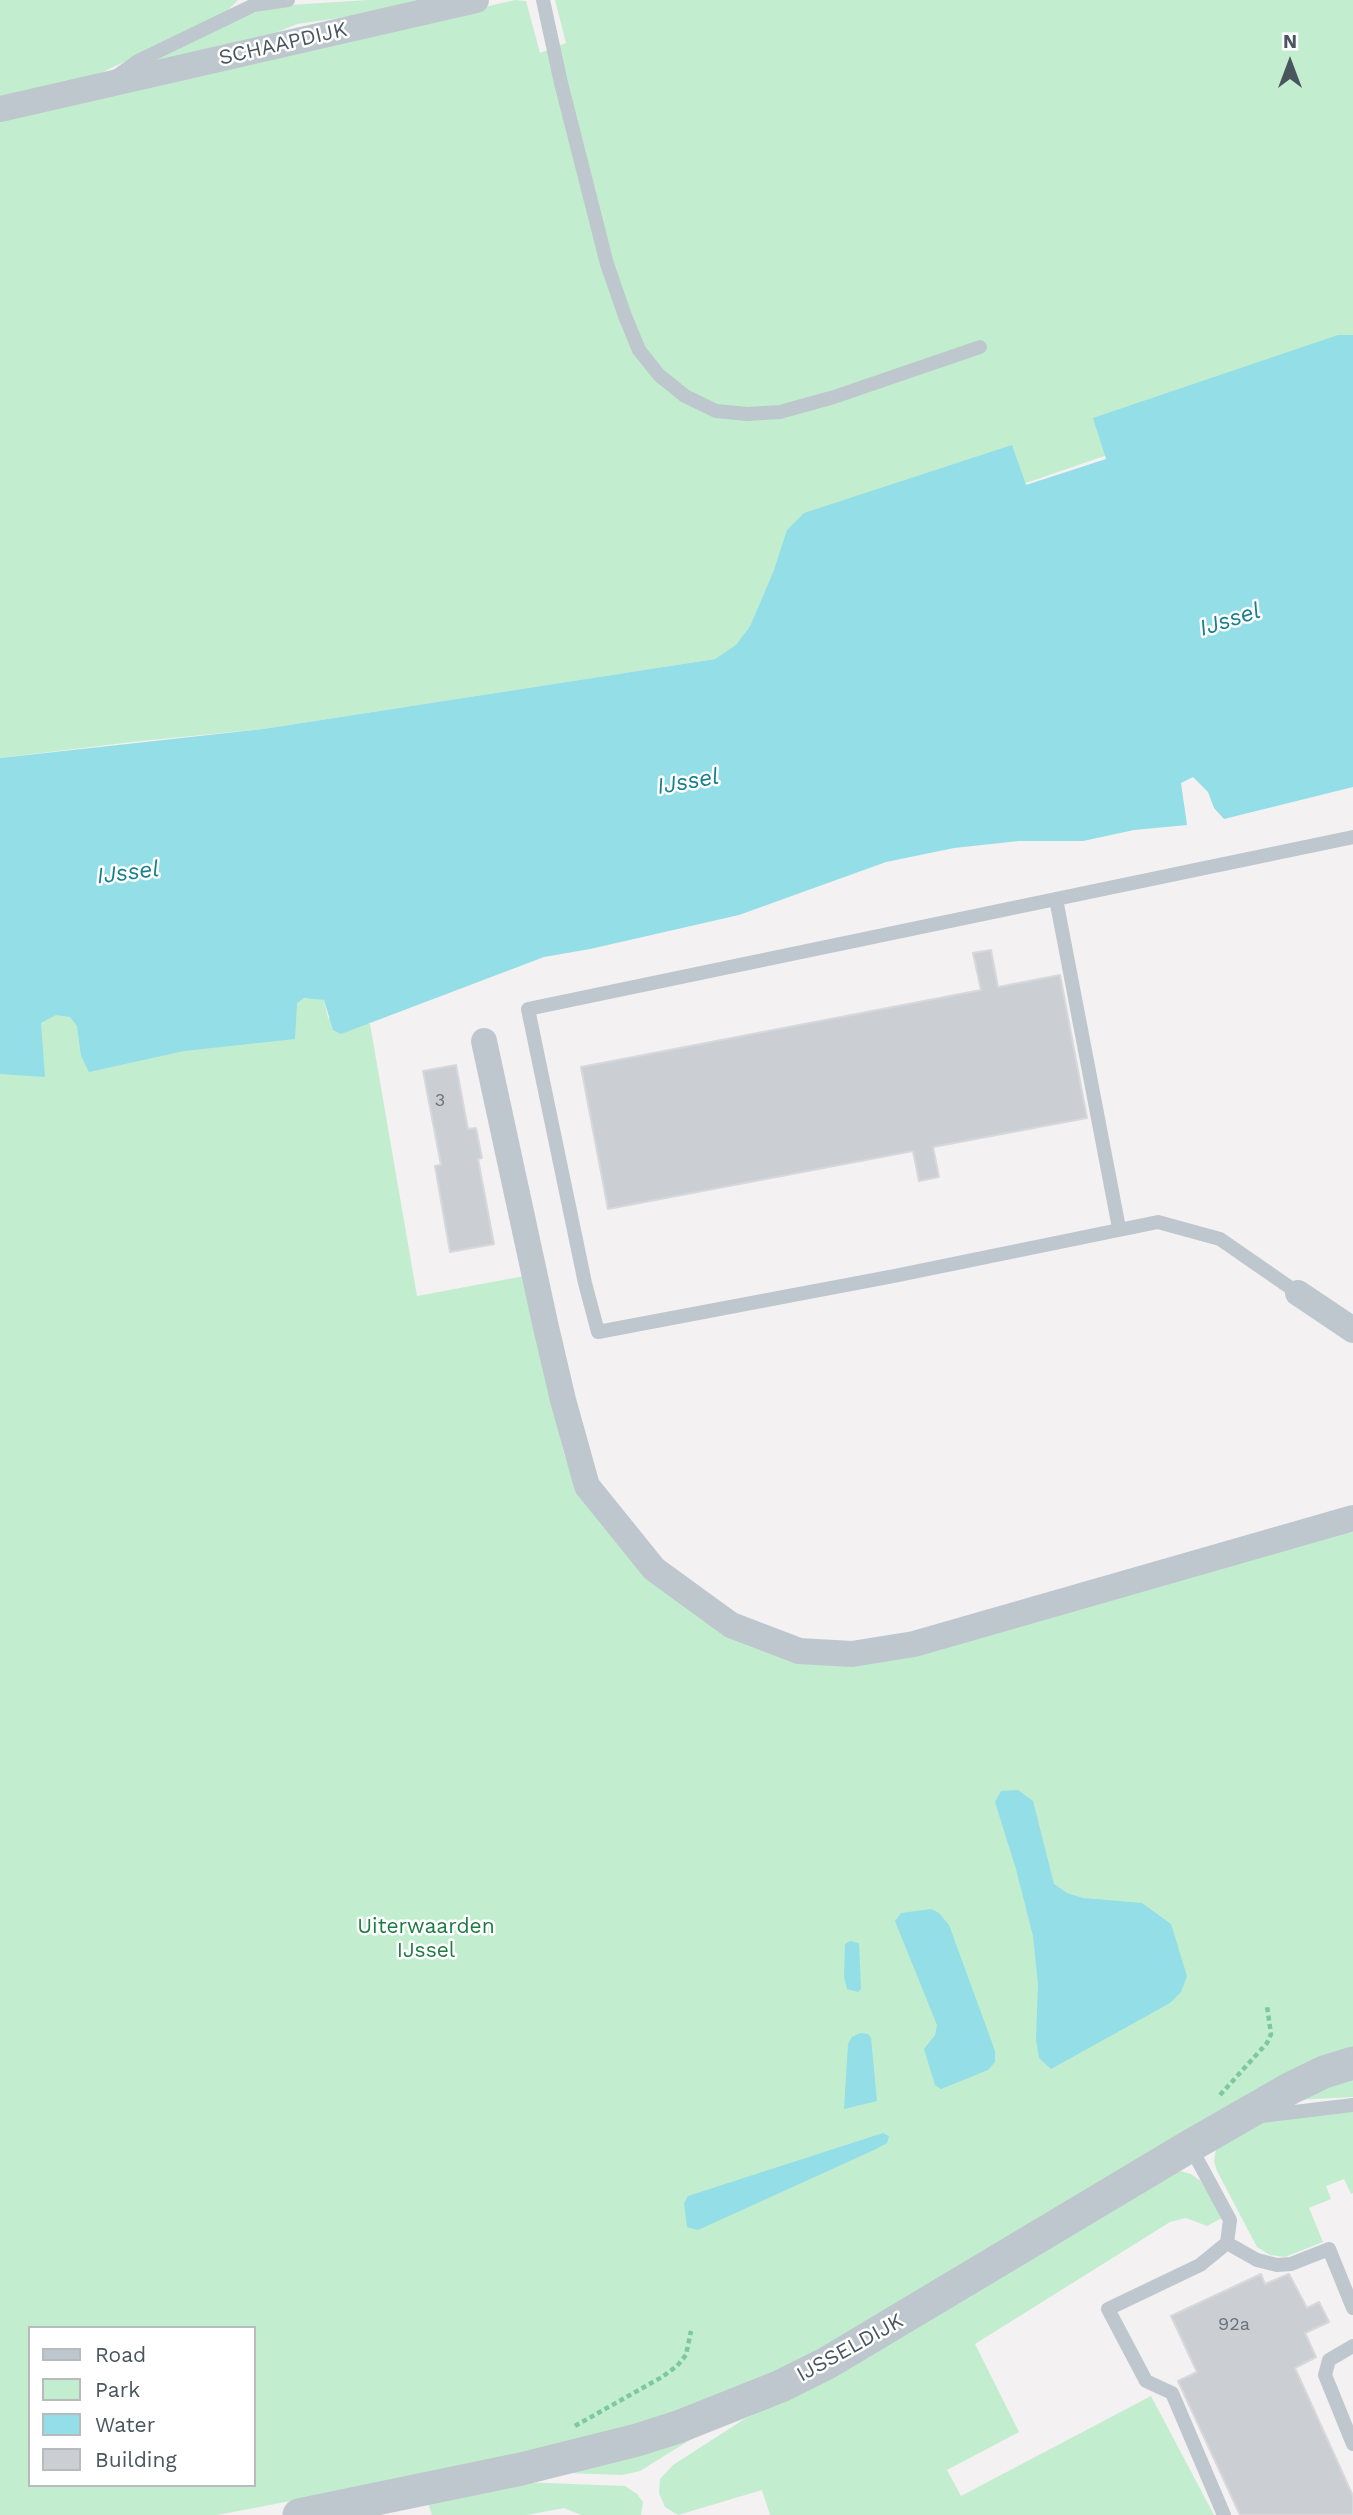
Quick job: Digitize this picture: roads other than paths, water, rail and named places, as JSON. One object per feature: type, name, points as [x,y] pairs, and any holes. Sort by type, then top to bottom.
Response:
[{"type":"street","name":"SCHAAPDIJK","points":[[0,109],[466,1]]},
{"type":"street","points":[[484,1041],[545,1323],[587,1486],[654,1569],[731,1625],[799,1651],[852,1654],[914,1644],[1353,1518]]},
{"type":"street","points":[[1298,1293],[1353,1329]]},
{"type":"street","name":"IJSSELDIJK","points":[[299,2515],[584,2454],[647,2437],[736,2405],[827,2364],[1190,2146],[1227,2110],[1353,2063]]},
{"type":"lane","name":"SCHAAPDIJK","points":[[101,87],[138,61],[254,5],[288,0]]},
{"type":"lane","points":[[543,0],[607,264],[639,350],[667,382],[685,396],[716,411],[747,414],[780,412],[834,397],[980,346]]},
{"type":"lane","points":[[1298,1293],[1220,1239],[1158,1222],[894,1276],[598,1332],[582,1269],[528,1009],[1353,837]]},
{"type":"lane","points":[[1056,899],[1119,1228]]},
{"type":"lane","points":[[1227,2110],[1353,2105]]},
{"type":"lane","points":[[1190,2146],[1230,2221],[1227,2243],[1200,2265],[1108,2309],[1146,2381],[1172,2393],[1224,2515]]},
{"type":"lane","points":[[1227,2243],[1257,2260],[1277,2265],[1291,2264],[1329,2249],[1353,2308]]},
{"type":"lane","points":[[1353,2346],[1329,2360],[1325,2375],[1353,2444]]},
{"type":"water","name":"IJssel","points":[[1338,335],[1353,335],[1353,787],[1224,819],[1214,808],[1208,792],[1193,777],[1181,783],[1187,825],[1134,830],[1083,841],[1019,841],[954,848],[886,862],[739,915],[544,957],[341,1034],[333,1030],[324,1000],[304,998],[297,1003],[295,1039],[184,1051],[89,1072],[81,1056],[77,1026],[70,1017],[56,1015],[41,1023],[45,1077],[0,1074],[0,758],[263,729],[715,659],[736,645],[750,626],[774,570],[787,530],[804,513],[1012,445],[1026,485],[1106,459],[1093,418]]},
{"type":"water","points":[[1018,1790],[1033,1801],[1054,1884],[1067,1893],[1083,1898],[1142,1903],[1171,1924],[1187,1976],[1181,1992],[1170,2003],[1051,2069],[1039,2058],[1036,2040],[1038,1984],[1033,1936],[995,1802],[1001,1791]]},
{"type":"water","points":[[931,1909],[939,1913],[949,1925],[995,2051],[995,2062],[988,2070],[941,2089],[935,2085],[924,2049],[935,2035],[937,2025],[895,1921],[901,1913]]},
{"type":"water","points":[[850,1941],[859,1943],[861,1989],[858,1992],[847,1989],[844,1977],[845,1944]]},
{"type":"water","points":[[860,2033],[868,2034],[871,2038],[877,2101],[844,2109],[848,2044],[852,2037]]},
{"type":"water","points":[[883,2133],[889,2136],[887,2143],[874,2150],[698,2230],[687,2227],[684,2203],[688,2196]]},
{"type":"park label","name":"Uiterwaarden IJssel","points":[[426,1939]]}]
